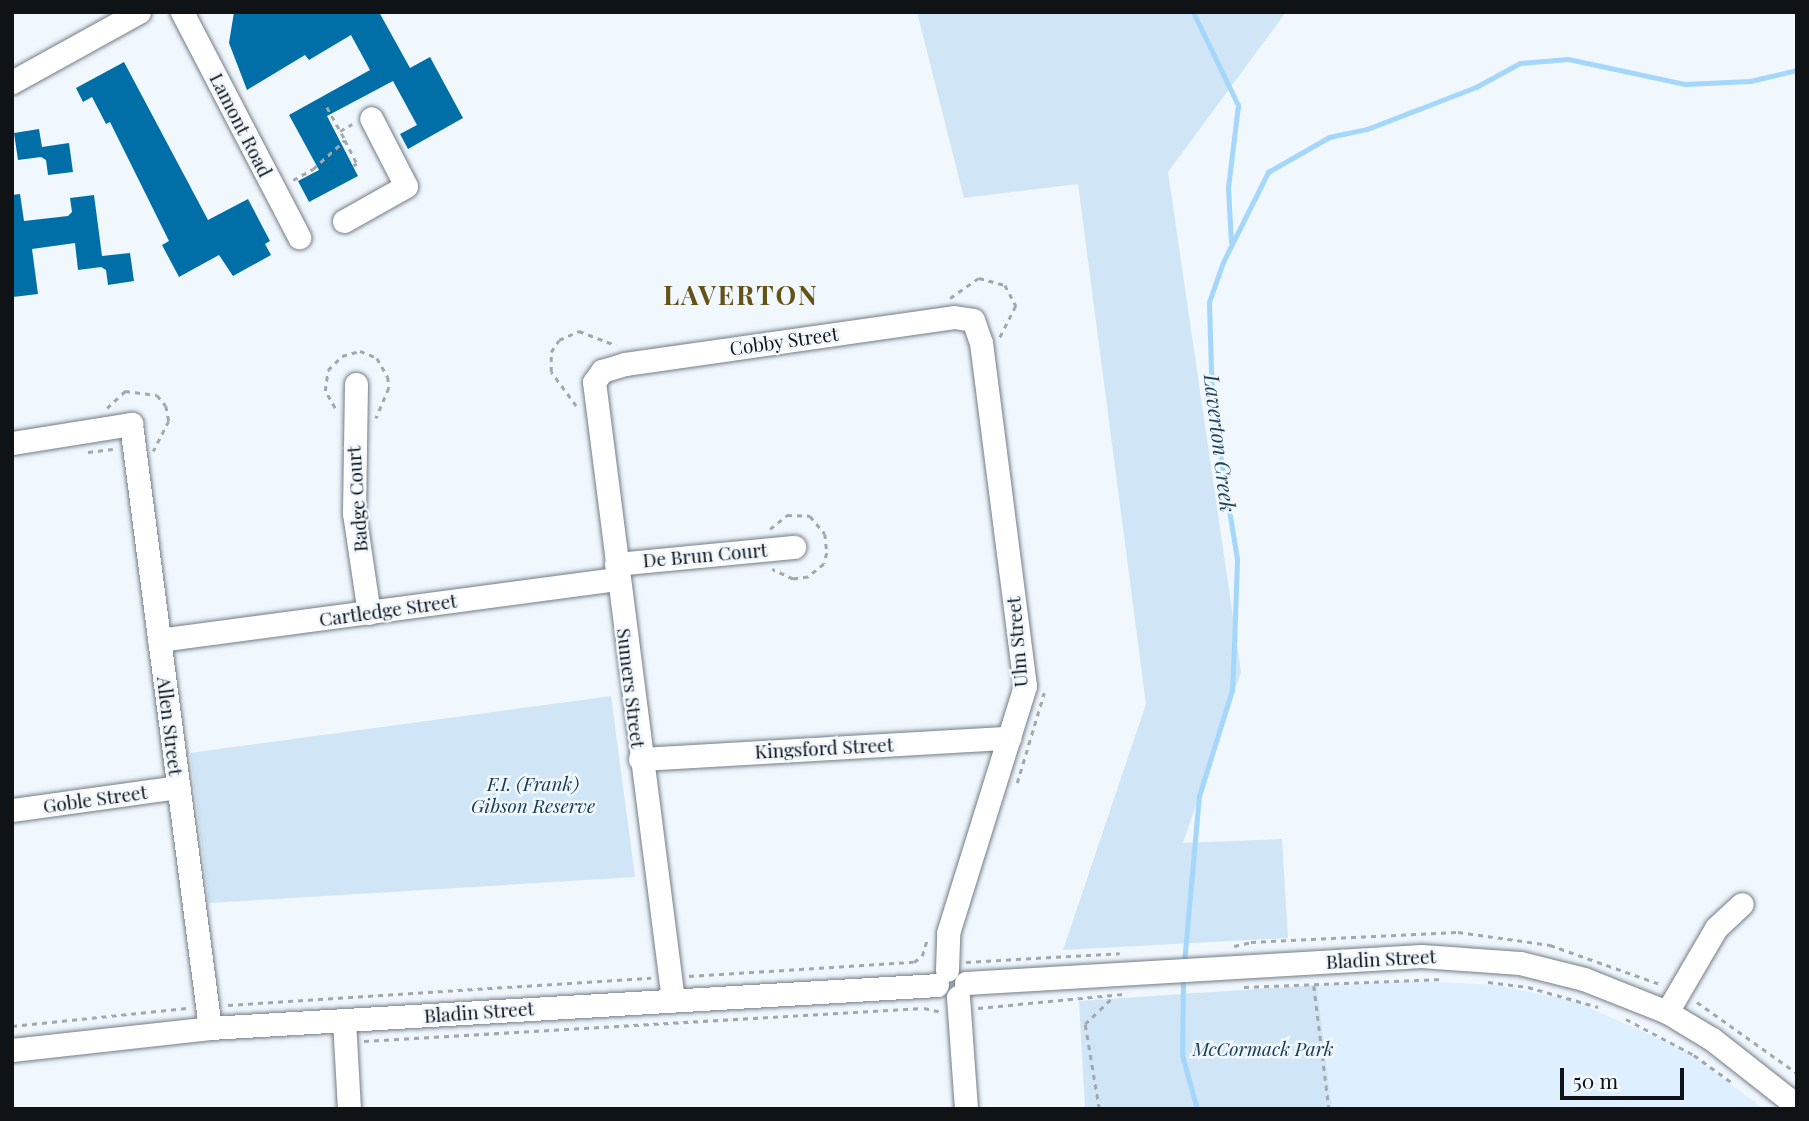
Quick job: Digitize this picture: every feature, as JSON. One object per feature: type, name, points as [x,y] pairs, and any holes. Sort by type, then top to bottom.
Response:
[{"type":"street","points":[[12,82],[139,12]]},
{"type":"street","name":"Lamont Road","points":[[182,12],[299,237]]},
{"type":"street","points":[[344,221],[406,186],[371,118]]},
{"type":"street","name":"Cobby Street","points":[[597,376],[625,364],[978,314]]},
{"type":"street","name":"Ulm Street","points":[[966,1109],[957,984],[948,933],[1025,686],[978,314]]},
{"type":"street","name":"Sumers Street","points":[[597,376],[594,402],[673,1000]]},
{"type":"street","name":"Badge Court","points":[[356,384],[354,513],[369,613]]},
{"type":"street","name":"Allen Street","points":[[12,443],[131,424],[211,1028]]},
{"type":"street","name":"De Brun Court","points":[[617,572],[794,547]]},
{"type":"street","name":"Cartledge Street","points":[[159,640],[369,613],[617,572]]},
{"type":"street","name":"Kingsford Street","points":[[640,758],[1009,737]]},
{"type":"street","name":"Goble Street","points":[[12,810],[178,787]]},
{"type":"street","points":[[1667,1012],[1716,928],[1742,904]]},
{"type":"street","name":"Bladin Street","points":[[16,1048],[211,1028],[344,1031],[673,1000],[957,984],[1313,973],[1449,956],[1520,963],[1584,979],[1667,1012],[1768,1080],[1797,1096]]},
{"type":"street","points":[[344,1031],[349,1109]]},
{"type":"street","name":"Bladin Street","points":[[1768,1080],[1797,1106]]},
{"type":"path","points":[[327,107],[357,164],[353,166]]},
{"type":"path","points":[[274,190],[313,169],[345,140]]},
{"type":"path","points":[[948,300],[979,278],[1005,285],[1016,306],[999,340],[999,348]]},
{"type":"path","points":[[577,408],[551,372],[555,346],[568,334],[579,331],[618,345]]},
{"type":"path","points":[[77,454],[116,449]]},
{"type":"path","points":[[1015,788],[1042,710],[1043,684]]},
{"type":"path","points":[[650,965],[652,978]]},
{"type":"path","points":[[1238,976],[1313,973],[1456,979]]},
{"type":"path","points":[[1313,973],[1329,1109]]},
{"type":"path","points":[[957,984],[1115,980]]},
{"type":"path","points":[[957,984],[1115,980]]},
{"type":"path","points":[[1098,1109],[1085,1024],[1115,980]]},
{"type":"path","points":[[1485,982],[1528,987],[1606,1010]]},
{"type":"path","points":[[344,1031],[923,1008]]},
{"type":"path","points":[[1617,1014],[1695,1055],[1740,1088]]},
{"type":"shaded area","points":[[1416,981],[1495,985],[1574,1001],[1687,1051],[1764,1109],[1332,1109],[1317,985]]},
{"type":"green space","points":[[917,12],[1286,12],[1168,172],[1241,672],[1183,843],[1282,839],[1288,938],[1063,950],[1146,704],[1078,184],[964,198]]},
{"type":"green space","name":"F.I. (Frank) Gibson Reserve","points":[[611,696],[635,877],[209,903],[190,753]]},
{"type":"green space","name":"McCormack Park","points":[[1317,985],[1332,1109],[1085,1109],[1079,1001]]},
{"type":"building","points":[[234,12],[379,12],[410,68],[430,57],[463,118],[408,149],[400,134],[417,125],[393,81],[327,116],[358,176],[309,202],[298,181],[319,170],[289,115],[370,70],[351,35],[309,60],[305,55],[247,90],[229,43]]},
{"type":"building","points":[[124,62],[208,220],[248,199],[270,241],[265,244],[271,255],[233,276],[219,255],[179,277],[162,245],[169,241],[110,122],[106,124],[92,97],[83,102],[76,88]]},
{"type":"building","points":[[39,129],[42,147],[69,143],[73,172],[48,175],[46,160],[41,157],[18,160],[14,133]]},
{"type":"building","points":[[20,194],[24,221],[68,216],[72,212],[70,198],[94,195],[102,256],[130,253],[134,281],[108,285],[106,270],[101,267],[78,270],[75,243],[32,249],[38,294],[13,297],[12,195]]},
{"type":"waterway","points":[[1193,12],[1238,105],[1228,188],[1231,242]]},
{"type":"waterway","name":"Laverton Creek","points":[[1184,963],[1199,796],[1232,690],[1234,646],[1237,559],[1212,404],[1209,302],[1223,262],[1268,172],[1329,137],[1367,129],[1476,87],[1520,63],[1568,59],[1685,84],[1750,81],[1797,70]]},
{"type":"waterway","name":"Laverton Creek","points":[[1183,976],[1182,1055],[1197,1109]]},
{"type":"district","name":"LAVERTON","points":[[741,295]]}]
